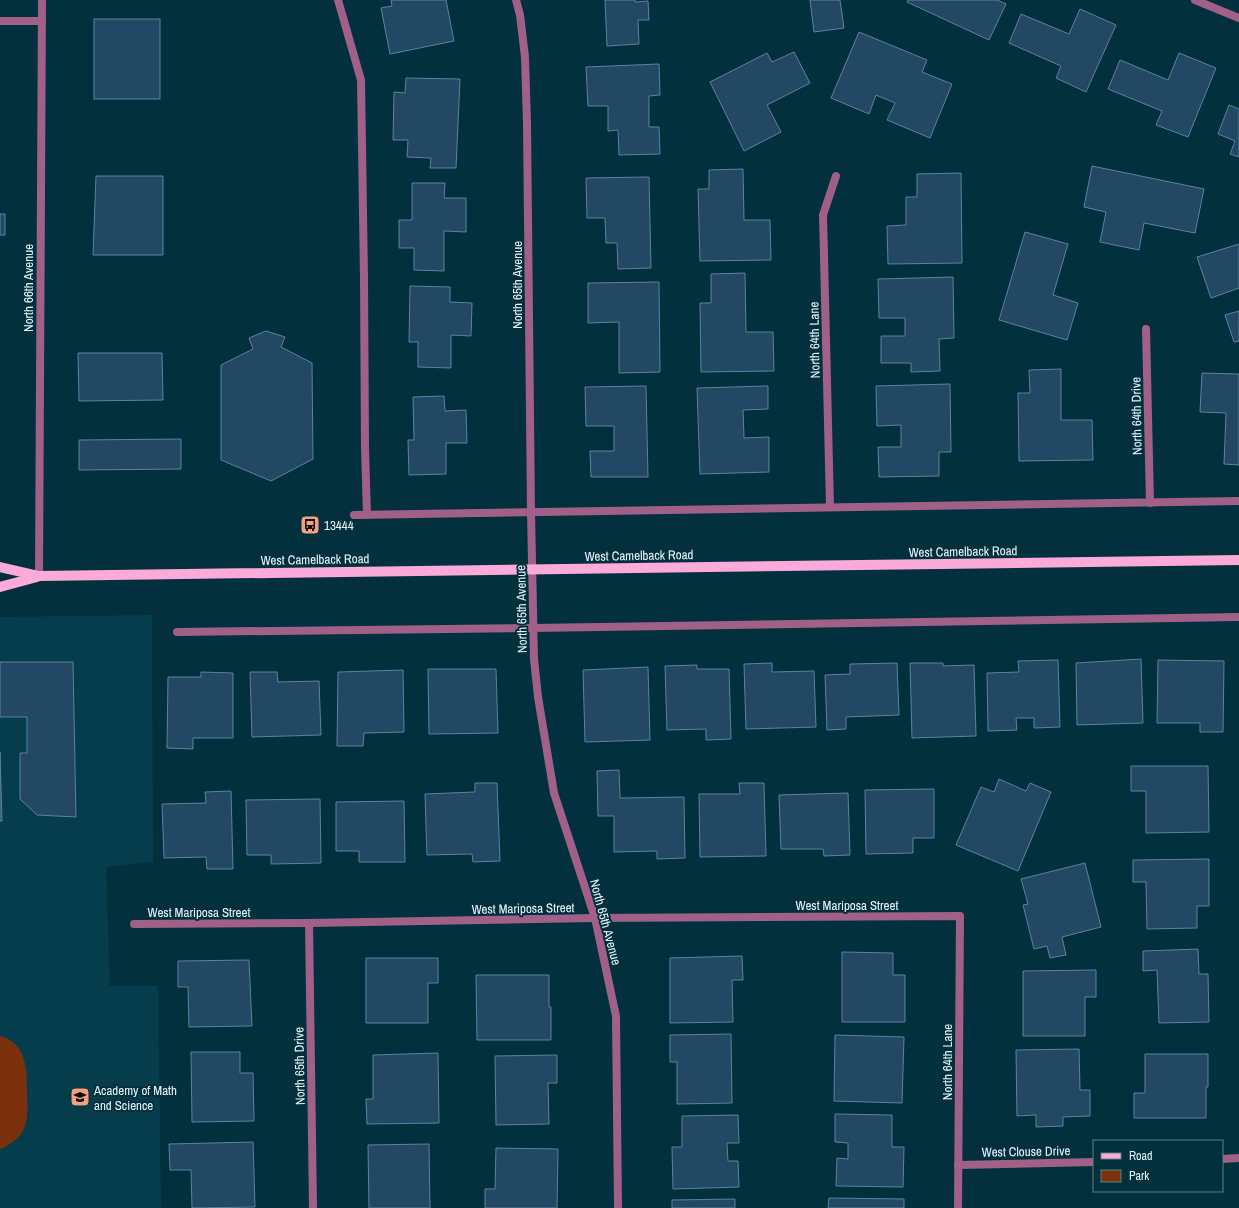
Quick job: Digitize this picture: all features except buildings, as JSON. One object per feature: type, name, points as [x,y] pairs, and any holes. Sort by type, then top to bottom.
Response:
[{"type":"main road","name":"West Camelback Road","points":[[0,567],[39,576],[1239,560]]},
{"type":"main road","name":"West Camelback Road","points":[[0,587],[39,576]]},
{"type":"street","name":"North 66th Avenue","points":[[39,576],[42,0]]},
{"type":"street","points":[[338,0],[361,80],[367,514]]},
{"type":"street","name":"North 65th Avenue","points":[[516,0],[520,15],[525,58],[527,115],[534,659],[538,697],[554,793],[595,918],[616,1016],[618,1208]]},
{"type":"street","points":[[1195,0],[1239,18]]},
{"type":"street","points":[[0,21],[42,21]]},
{"type":"street","name":"North 64th Lane","points":[[830,506],[823,215],[836,176]]},
{"type":"street","name":"North 64th Drive","points":[[1146,328],[1150,503]]},
{"type":"street","points":[[354,514],[1239,501]]},
{"type":"street","points":[[177,632],[1239,618]]},
{"type":"street","name":"North 64th Lane","points":[[958,1208],[960,916]]},
{"type":"street","name":"West Mariposa Street","points":[[134,924],[309,923],[595,918],[960,916]]},
{"type":"street","name":"North 65th Drive","points":[[309,923],[313,1208]]},
{"type":"street","points":[[1223,1159],[1239,1158]]},
{"type":"street","name":"West Clouse Drive","points":[[958,1165],[1093,1162]]},
{"type":"shaded area","points":[[152,615],[153,862],[106,867],[110,986],[158,986],[161,1208],[0,1208],[0,617]]},
{"type":"green space","points":[[0,1036],[9,1039],[20,1050],[25,1065],[28,1106],[25,1127],[22,1133],[6,1147],[0,1149]]},
{"type":"place","name":"13444","points":[[310,525]]},
{"type":"place","name":"Academy of Math and Science","points":[[80,1097]]}]
